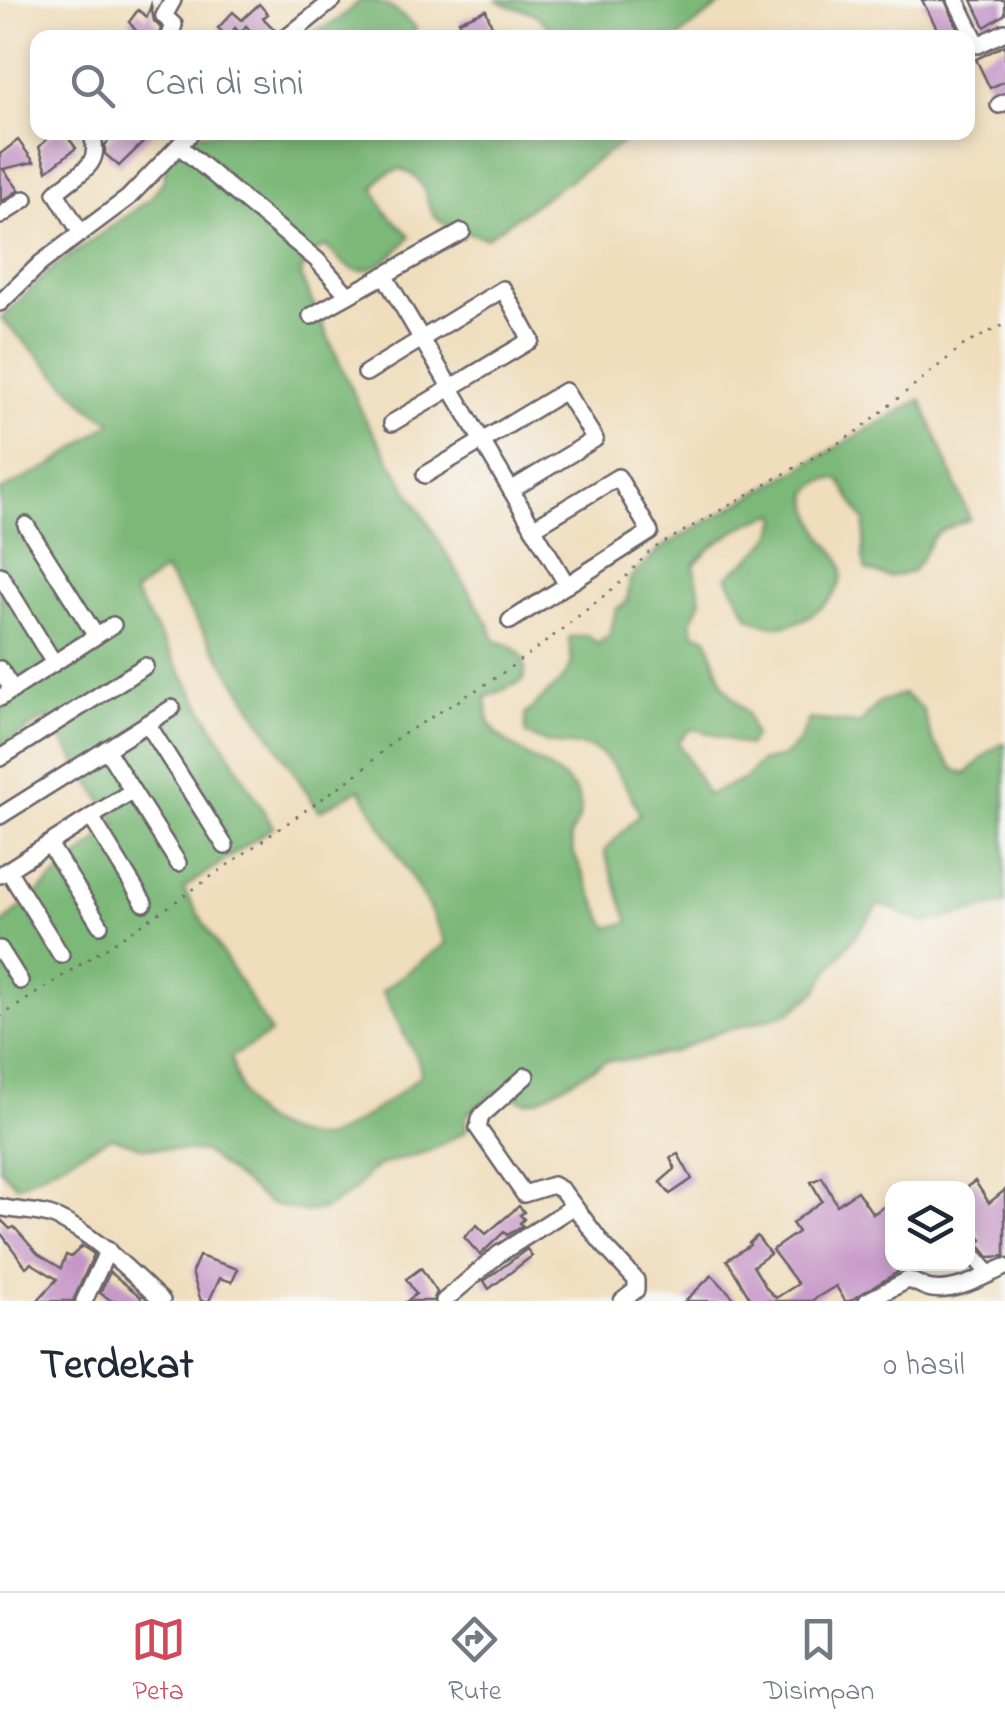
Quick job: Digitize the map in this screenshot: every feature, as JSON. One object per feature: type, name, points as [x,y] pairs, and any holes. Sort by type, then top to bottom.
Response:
[{"type":"street","points":[[172,30],[174,25],[164,16],[173,0]]},
{"type":"street","points":[[296,30],[333,0]]},
{"type":"street","points":[[956,0],[967,30]]},
{"type":"street","points":[[975,47],[1005,32]]},
{"type":"street","points":[[81,233],[56,193],[92,164],[96,150],[93,140]]},
{"type":"street","points":[[0,303],[41,263],[128,198],[185,140]]},
{"type":"street","points":[[179,146],[317,260],[348,295]]},
{"type":"street","points":[[0,216],[25,200]]},
{"type":"street","points":[[310,316],[462,232]]},
{"type":"street","points":[[384,275],[567,584]]},
{"type":"street","points":[[366,373],[503,289],[530,340],[392,422]]},
{"type":"street","points":[[425,476],[564,391],[595,439],[511,490]]},
{"type":"street","points":[[510,621],[650,532],[618,477],[534,528]]},
{"type":"street","points":[[26,525],[96,636]]},
{"type":"street","points":[[0,576],[54,663]]},
{"type":"street","points":[[0,669],[6,694],[113,625]]},
{"type":"street","points":[[0,758],[145,666]]},
{"type":"street","points":[[0,816],[172,708]]},
{"type":"street","points":[[147,723],[224,846]]},
{"type":"street","points":[[106,749],[178,862]]},
{"type":"street","points":[[60,955],[4,872],[132,791]]},
{"type":"street","points":[[91,817],[144,904]]},
{"type":"street","points":[[49,844],[100,925]]},
{"type":"street","points":[[0,949],[20,981]]},
{"type":"street","points":[[526,1076],[481,1116],[478,1128],[524,1194],[554,1186],[636,1280],[636,1290],[622,1301]]},
{"type":"street","points":[[444,1301],[498,1254],[574,1206]]},
{"type":"street","points":[[0,1207],[55,1218],[108,1250],[162,1301]]},
{"type":"street","points":[[84,1301],[108,1250]]},
{"type":"street","points":[[975,1258],[988,1274]]},
{"type":"street","points":[[872,1300],[908,1280],[931,1295],[966,1285],[1005,1267]]},
{"type":"path","points":[[0,1017],[168,908],[360,772],[397,738],[491,681],[547,641],[620,584],[651,550],[854,434],[964,345],[1005,324]]},
{"type":"green space","points":[[361,0],[385,5],[416,28],[319,30],[338,20]]},
{"type":"green space","points":[[497,0],[727,0],[688,30],[550,30],[531,12]]},
{"type":"green space","points":[[171,140],[626,140],[486,238],[439,220],[419,181],[401,169],[392,172],[381,178],[374,189],[385,211],[410,236],[405,242],[384,262],[367,270],[347,266],[326,246],[308,258],[302,271],[301,277],[366,421],[490,626],[495,641],[515,649],[523,659],[523,681],[486,697],[489,721],[499,736],[568,783],[578,798],[580,815],[570,836],[574,854],[608,928],[629,922],[604,851],[640,814],[631,796],[619,775],[596,750],[534,738],[526,734],[525,715],[564,678],[572,663],[569,637],[587,635],[598,644],[610,634],[616,610],[627,602],[630,579],[661,548],[921,399],[970,519],[937,534],[912,572],[888,577],[866,570],[865,522],[839,479],[821,482],[808,495],[809,501],[818,529],[839,558],[840,582],[826,604],[803,619],[780,626],[749,617],[727,577],[768,541],[777,524],[777,514],[755,521],[721,541],[694,565],[701,600],[691,622],[694,633],[707,637],[723,685],[747,713],[754,736],[748,746],[692,729],[678,741],[707,795],[745,779],[760,762],[783,757],[799,741],[809,719],[860,724],[879,702],[903,694],[922,708],[933,742],[955,770],[966,774],[991,750],[1005,743],[1005,904],[924,923],[879,905],[817,991],[789,1013],[713,1034],[676,1051],[606,1061],[539,1099],[527,1102],[496,1092],[466,1115],[466,1131],[429,1151],[380,1165],[354,1191],[322,1210],[306,1212],[270,1204],[204,1152],[142,1147],[111,1137],[17,1186],[0,1168],[0,926],[117,823],[47,717],[0,748],[0,491],[54,464],[112,422],[89,407],[1,318],[54,267],[149,200],[164,180],[167,146]],"holes":[[[164,570],[319,811],[360,789],[446,943],[382,991],[421,1074],[357,1121],[331,1136],[313,1138],[273,1126],[246,1103],[231,1057],[271,1033],[183,889],[273,827],[134,593]]]},
{"type":"building","points":[[922,0],[945,0],[958,30],[938,30]]},
{"type":"building","points":[[972,0],[1005,0],[1005,14],[985,27]]},
{"type":"building","points":[[259,4],[268,14],[263,18],[275,30],[218,28],[233,12],[242,20]]},
{"type":"building","points":[[151,5],[160,30],[135,30],[129,22],[138,10],[147,17]]},
{"type":"building","points":[[486,10],[493,30],[463,30],[459,21]]},
{"type":"building","points":[[1005,45],[1005,81],[990,88],[976,59]]},
{"type":"building","points":[[18,140],[34,162],[3,169],[19,190],[1,202],[0,154]]},
{"type":"building","points":[[46,140],[70,140],[76,148],[47,171],[39,147]]},
{"type":"building","points":[[109,140],[146,140],[119,166],[105,154]]},
{"type":"building","points":[[678,1154],[692,1179],[670,1194],[660,1182],[675,1169],[670,1158]]},
{"type":"building","points":[[822,1177],[837,1205],[857,1191],[873,1214],[885,1206],[885,1271],[899,1271],[850,1301],[845,1301],[836,1286],[811,1301],[752,1301],[727,1260],[757,1236],[770,1254],[753,1266],[767,1289],[776,1298],[798,1284],[772,1250],[798,1232],[792,1223],[822,1201],[811,1182]]},
{"type":"building","points":[[975,1181],[989,1203],[1005,1190],[1005,1256],[989,1257],[978,1243],[982,1240],[975,1230]]},
{"type":"building","points":[[519,1206],[524,1212],[520,1215],[523,1226],[507,1235],[504,1232],[480,1255],[464,1237],[477,1225],[486,1234]]},
{"type":"building","points":[[0,1219],[10,1229],[14,1227],[38,1254],[61,1268],[66,1255],[71,1257],[82,1246],[94,1254],[73,1301],[37,1301],[57,1279],[31,1263],[26,1267],[0,1232]]},
{"type":"building","points":[[527,1249],[532,1256],[489,1289],[484,1281]]},
{"type":"building","points":[[199,1256],[238,1269],[232,1282],[220,1278],[209,1301],[201,1301],[192,1272]]},
{"type":"building","points":[[421,1268],[437,1292],[433,1301],[407,1301],[416,1294],[406,1279]]},
{"type":"building","points":[[110,1272],[141,1297],[140,1301],[112,1301],[100,1293]]},
{"type":"building","points":[[712,1275],[737,1301],[685,1301]]}]
